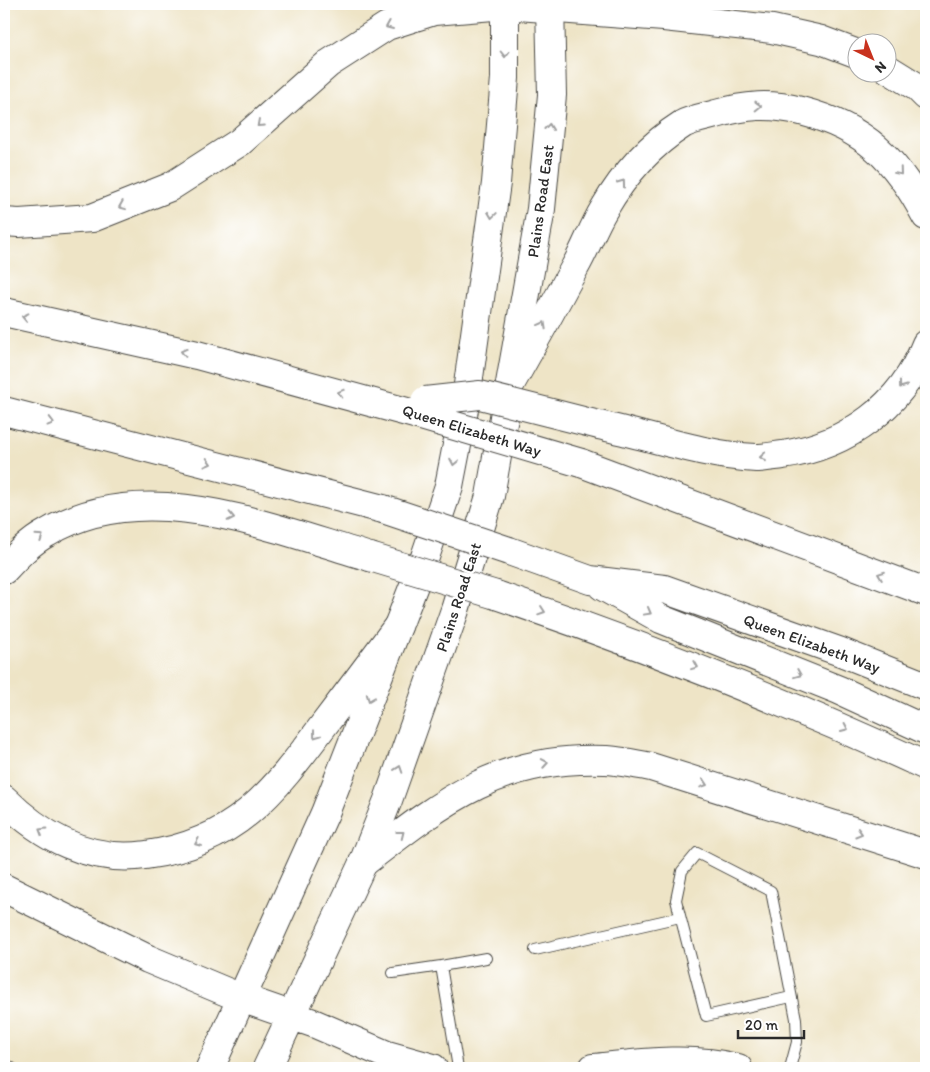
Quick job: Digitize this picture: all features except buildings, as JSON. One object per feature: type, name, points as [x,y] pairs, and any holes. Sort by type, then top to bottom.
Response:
[{"type":"main road","points":[[210,1068],[325,813],[398,626],[449,486],[466,399],[496,183],[505,78],[505,4]]},
{"type":"main road","points":[[4,222],[19,223],[92,218],[170,186],[240,142],[328,64],[387,26],[434,11],[505,4],[550,6],[772,29],[821,40],[848,50]]},
{"type":"main road","name":"Plains Road East","points":[[267,1068],[290,1015],[363,863],[388,800],[455,610],[490,496],[544,180],[552,94],[550,6]]},
{"type":"main road","points":[[898,75],[917,87],[926,96]]},
{"type":"main road","points":[[511,382],[576,265],[604,209],[642,156],[684,123],[741,107],[765,106],[789,108],[831,120],[871,142],[889,160],[909,184],[926,216]]},
{"type":"main road","name":"Queen Elizabeth Way","points":[[4,312],[198,355],[388,405],[422,408],[581,462],[926,592]]},
{"type":"main road","points":[[422,408],[480,395],[720,453],[757,458],[820,447],[856,431],[887,405],[919,361],[926,344]]},
{"type":"main road","name":"Queen Elizabeth Way","points":[[4,411],[383,509],[590,580],[664,589],[841,652],[926,686]]},
{"type":"main road","points":[[4,570],[33,542],[67,523],[104,511],[150,507],[195,510],[240,519],[496,595],[684,661],[830,721],[926,766]]},
{"type":"main road","points":[[590,580],[662,619],[839,690],[926,730]]},
{"type":"main road","points":[[4,799],[31,825],[53,838],[94,853],[136,857],[186,848],[209,838],[232,824],[261,802],[285,776],[398,626]]},
{"type":"main road","points":[[363,863],[425,816],[467,788],[519,768],[572,760],[607,760],[651,767],[926,854]]},
{"type":"main road","points":[[4,888],[148,958],[241,998],[290,1015],[387,1055],[433,1068]]},
{"type":"main road","points":[[594,1068],[666,1062],[704,1063],[738,1068]]},
{"type":"lane","points":[[790,1068],[797,1042],[796,1019],[771,891],[697,853],[682,871],[676,900],[706,1016],[791,997]]},
{"type":"lane","points":[[535,950],[680,917]]},
{"type":"lane","points":[[393,973],[486,958]]},
{"type":"lane","points":[[441,966],[458,1068]]},
{"type":"lane","points":[[4,1063],[12,1068]]}]
